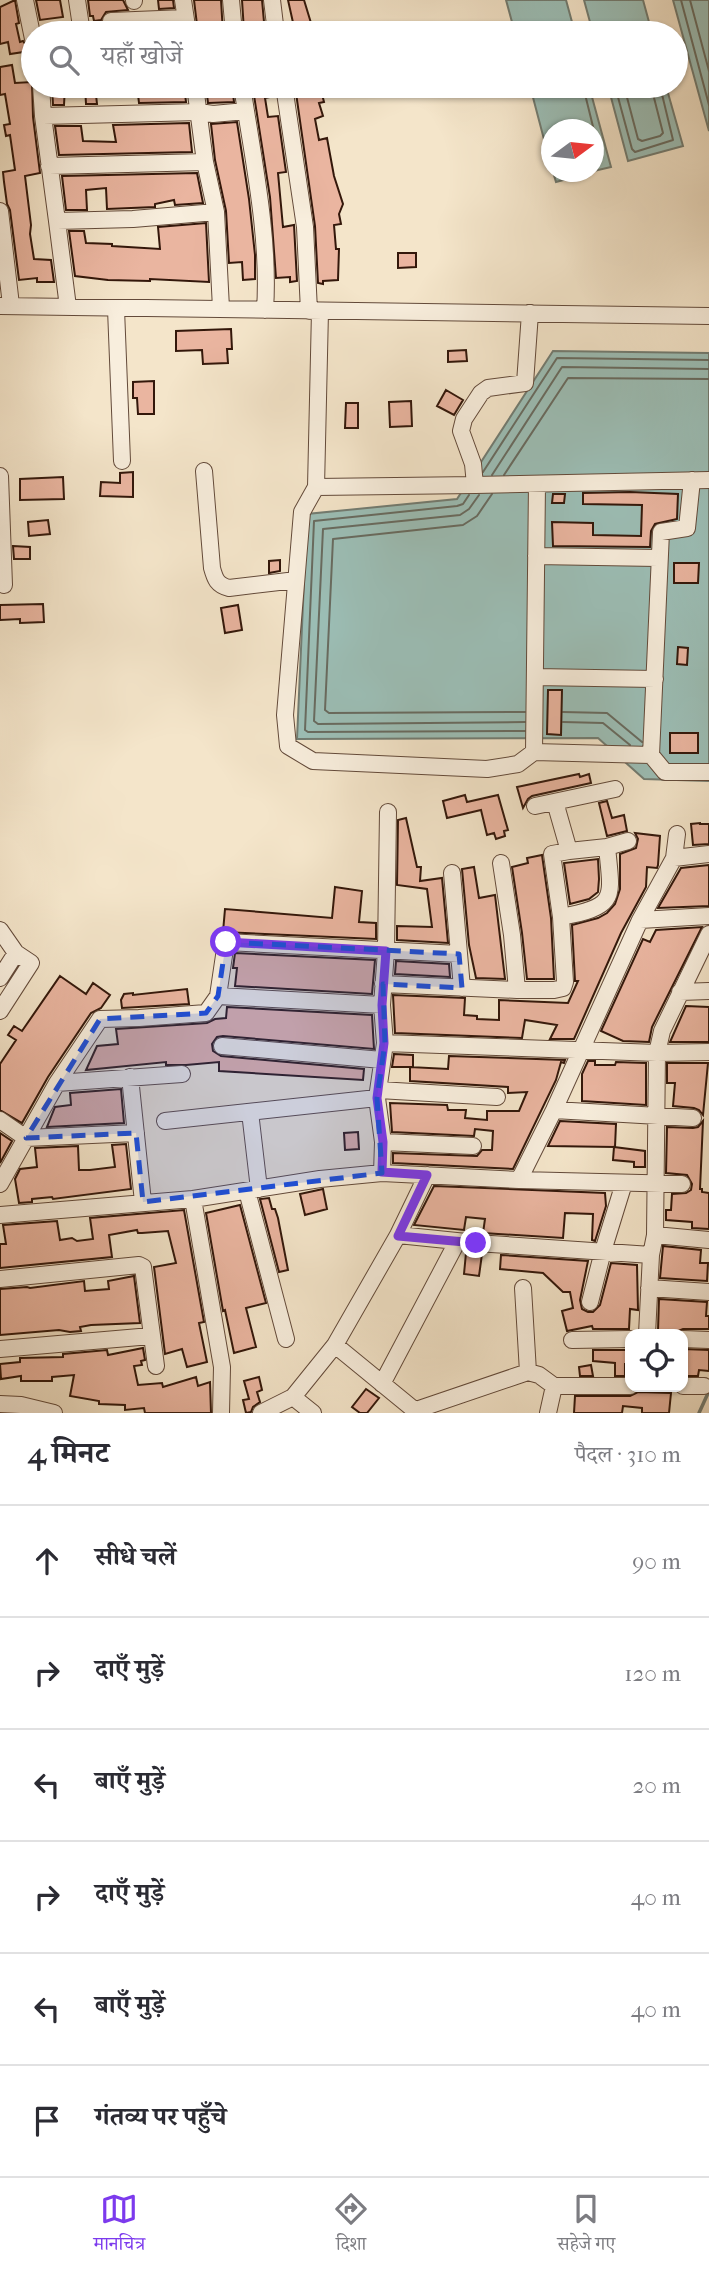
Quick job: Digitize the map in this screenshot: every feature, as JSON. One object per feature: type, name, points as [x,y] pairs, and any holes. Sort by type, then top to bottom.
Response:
[{"type":"street","points":[[25,0],[29,21]]},
{"type":"street","points":[[77,0],[80,21]]},
{"type":"street","points":[[183,0],[186,21]]},
{"type":"street","points":[[231,0],[233,21]]},
{"type":"street","points":[[272,0],[275,21]]},
{"type":"street","points":[[42,98],[68,307]]},
{"type":"street","points":[[197,98],[205,162],[216,212],[221,308]]},
{"type":"street","points":[[244,98],[265,251],[265,310]]},
{"type":"street","points":[[286,98],[305,227],[314,311],[316,486],[302,512],[285,715],[288,746],[313,761],[487,769],[518,764],[534,752],[650,755]]},
{"type":"street","points":[[43,116],[199,112],[214,114],[246,111]]},
{"type":"street","points":[[49,166],[205,162]]},
{"type":"street","points":[[0,211],[6,306],[709,316]]},
{"type":"street","points":[[57,220],[133,219],[216,212]]},
{"type":"street","points":[[116,309],[122,461]]},
{"type":"street","points":[[475,485],[473,464],[461,431],[464,419],[481,393],[488,388],[524,383],[530,313]]},
{"type":"street","points":[[204,471],[212,568],[221,586],[229,588],[296,580]]},
{"type":"street","points":[[0,476],[4,585]]},
{"type":"street","points":[[316,486],[709,480]]},
{"type":"street","points":[[692,481],[687,528],[661,532],[650,755],[665,772],[709,772]]},
{"type":"street","points":[[534,752],[537,484]]},
{"type":"street","points":[[536,556],[658,558]]},
{"type":"street","points":[[535,677],[655,679]]},
{"type":"street","points":[[535,806],[615,789]]},
{"type":"street","points":[[555,802],[569,851]]},
{"type":"street","points":[[382,1172],[383,1142],[378,1094],[384,1043],[382,1005],[386,951],[387,812]]},
{"type":"street","points":[[519,1180],[554,1110],[640,920],[674,858],[677,834]]},
{"type":"street","points":[[383,984],[517,990],[554,990],[564,986],[561,917],[552,854],[607,847],[628,841]]},
{"type":"street","points":[[561,917],[595,909],[608,900],[611,889],[607,847]]},
{"type":"street","points":[[674,858],[709,854]]},
{"type":"street","points":[[501,863],[517,990]]},
{"type":"street","points":[[452,873],[462,988]]},
{"type":"street","points":[[640,920],[709,916]]},
{"type":"street","points":[[0,930],[16,953],[31,963],[0,1011]]},
{"type":"street","points":[[647,1329],[651,1255],[655,1235],[657,1053],[662,1031],[709,934]]},
{"type":"street","points":[[0,1184],[57,1083],[100,1019],[206,1013],[218,996],[226,942],[459,954]]},
{"type":"street","points":[[0,978],[16,953]]},
{"type":"street","points":[[681,992],[709,991]]},
{"type":"street","points":[[218,996],[382,1005]]},
{"type":"street","points":[[384,1043],[657,1053],[709,1052]]},
{"type":"street","points":[[222,1046],[382,1060]]},
{"type":"street","points":[[57,1083],[182,1074]]},
{"type":"street","points":[[130,1077],[143,1202]]},
{"type":"street","points":[[165,1121],[378,1094],[496,1097]]},
{"type":"street","points":[[554,1110],[656,1118],[693,1118]]},
{"type":"street","points":[[250,1112],[253,1190],[286,1339]]},
{"type":"street","points":[[0,1120],[26,1138],[136,1133]]},
{"type":"street","points":[[383,1142],[473,1146]]},
{"type":"street","points":[[0,1214],[193,1199],[382,1172],[519,1180],[682,1184]]},
{"type":"street","points":[[261,1413],[293,1397],[335,1345],[398,1236],[427,1175]]},
{"type":"street","points":[[590,1302],[624,1183]]},
{"type":"street","points":[[193,1199],[222,1367],[221,1413]]},
{"type":"street","points":[[655,1235],[709,1241]]},
{"type":"street","points":[[398,1236],[651,1255]]},
{"type":"street","points":[[382,1384],[457,1241]]},
{"type":"street","points":[[0,1279],[139,1265],[144,1269],[156,1366]]},
{"type":"street","points":[[523,1288],[528,1372]]},
{"type":"street","points":[[649,1288],[709,1292]]},
{"type":"street","points":[[0,1349],[151,1336]]},
{"type":"street","points":[[572,1340],[625,1339]]},
{"type":"street","points":[[688,1339],[709,1340]]},
{"type":"street","points":[[335,1345],[417,1412],[528,1372],[540,1375],[554,1387],[625,1386]]},
{"type":"street","points":[[688,1386],[704,1386]]},
{"type":"street","points":[[548,1413],[554,1387]]},
{"type":"street","points":[[293,1397],[313,1413]]},
{"type":"street","points":[[0,1404],[21,1405],[54,1413]]},
{"type":"highlighted area","points":[[226,942],[459,954],[462,988],[383,984],[385,1043],[377,1098],[382,1173],[143,1202],[136,1133],[26,1138],[100,1019],[206,1013],[218,996]]},
{"type":"water","points":[[506,0],[566,0],[572,21],[512,21]]},
{"type":"water","points":[[584,0],[643,0],[649,21],[590,21]]},
{"type":"water","points":[[673,0],[709,0],[709,131],[688,55],[688,21],[679,21]]},
{"type":"water","points":[[533,98],[592,98],[598,119],[541,119],[541,128]]},
{"type":"water","points":[[611,98],[669,98],[683,146],[628,161]]},
{"type":"water","points":[[604,141],[611,167],[604,169]]},
{"type":"water","points":[[553,351],[709,353],[709,781],[644,779],[598,738],[297,739],[307,514],[457,499]]},
{"type":"building","points":[[15,0],[21,52],[10,54],[8,42],[0,44],[0,7]]},
{"type":"building","points":[[36,0],[60,0],[63,17],[40,20]]},
{"type":"building","points":[[88,0],[123,0],[128,10],[106,12],[101,20],[94,21],[93,16],[90,16]]},
{"type":"building","points":[[158,0],[173,0],[174,8],[159,9]]},
{"type":"building","points":[[194,0],[221,0],[222,21],[197,21]]},
{"type":"building","points":[[242,0],[262,0],[264,21],[243,21]]},
{"type":"building","points":[[288,0],[304,0],[310,21],[293,21]]},
{"type":"building","points":[[12,65],[15,83],[21,83],[21,98],[32,98],[40,173],[25,176],[30,234],[34,259],[51,260],[54,282],[37,282],[37,278],[19,280],[3,172],[15,170],[10,135],[6,136],[4,125],[10,124],[5,94],[0,95],[0,67]]},
{"type":"building","points":[[53,98],[64,98],[64,105],[53,105]]},
{"type":"building","points":[[86,98],[96,98],[97,104],[86,104]]},
{"type":"building","points":[[138,98],[186,98],[186,102],[139,103]]},
{"type":"building","points":[[207,98],[234,98],[234,102],[208,103]]},
{"type":"building","points":[[254,98],[265,98],[268,117],[278,116],[286,172],[278,173],[283,227],[294,225],[297,281],[290,282],[290,277],[276,278],[270,197]]},
{"type":"building","points":[[297,98],[323,98],[324,102],[319,103],[323,116],[315,119],[319,140],[327,138],[334,176],[343,204],[339,214],[341,224],[334,225],[336,249],[339,249],[338,280],[318,283],[315,226]]},
{"type":"building","points":[[237,122],[255,255],[255,279],[243,280],[242,262],[229,263],[226,211],[215,160],[211,124]]},
{"type":"building","points":[[189,123],[192,152],[59,155],[55,126],[81,126],[83,141],[116,142],[113,125]]},
{"type":"building","points":[[197,173],[203,203],[175,205],[174,200],[155,204],[155,207],[107,209],[106,188],[86,190],[87,210],[66,210],[62,176]]},
{"type":"building","points":[[206,223],[209,282],[108,280],[75,276],[69,231],[84,231],[86,243],[160,249],[158,227]]},
{"type":"building","points":[[398,253],[416,253],[416,267],[398,268]]},
{"type":"building","points":[[231,329],[232,349],[227,349],[228,363],[203,364],[202,350],[176,351],[176,331]]},
{"type":"building","points":[[466,350],[467,361],[448,362],[448,351]]},
{"type":"building","points":[[154,381],[154,414],[138,414],[137,398],[133,398],[133,382]]},
{"type":"building","points":[[446,390],[463,400],[454,415],[437,406]]},
{"type":"building","points":[[411,401],[412,426],[390,427],[389,402]]},
{"type":"building","points":[[346,403],[358,403],[358,428],[345,428]]},
{"type":"building","points":[[133,472],[133,497],[100,496],[101,482],[120,483],[120,473]]},
{"type":"building","points":[[63,477],[64,499],[20,500],[20,479]]},
{"type":"building","points":[[583,493],[678,494],[677,519],[655,524],[651,531],[650,547],[553,546],[552,522],[593,523],[593,535],[641,536],[642,505],[583,504]]},
{"type":"building","points":[[553,494],[565,494],[564,503],[552,503]]},
{"type":"building","points":[[48,520],[50,534],[29,536],[28,522]]},
{"type":"building","points":[[13,546],[30,547],[30,559],[14,559]]},
{"type":"building","points":[[280,560],[280,571],[269,573],[269,561]]},
{"type":"building","points":[[674,563],[699,563],[698,583],[674,583]]},
{"type":"building","points":[[43,604],[44,622],[0,620],[0,605]]},
{"type":"building","points":[[238,605],[242,630],[225,633],[221,608]]},
{"type":"building","points":[[678,647],[688,648],[687,665],[677,664]]},
{"type":"building","points":[[548,690],[562,690],[561,735],[547,734]]},
{"type":"building","points":[[670,733],[698,733],[698,753],[670,753]]},
{"type":"building","points":[[579,774],[580,777],[589,774],[591,783],[532,796],[523,808],[517,787]]},
{"type":"building","points":[[465,795],[467,802],[498,795],[508,830],[504,831],[505,836],[496,839],[494,833],[487,835],[481,810],[447,818],[443,801]]},
{"type":"building","points":[[607,801],[612,818],[624,815],[627,831],[607,836],[599,803]]},
{"type":"building","points":[[406,818],[417,867],[421,867],[420,881],[442,878],[448,943],[397,940],[397,926],[432,927],[427,889],[397,885],[398,820]]},
{"type":"building","points":[[691,824],[709,824],[709,844],[693,845]]},
{"type":"building","points":[[635,833],[660,836],[658,865],[657,868],[647,867],[646,887],[621,933],[574,1039],[550,1039],[557,1025],[525,1020],[522,1038],[395,1033],[393,995],[465,998],[464,1015],[477,1016],[477,1019],[499,1020],[499,1000],[568,1003],[578,981],[575,981],[572,925],[598,918],[615,904],[620,889],[620,854],[636,848],[638,839]]},
{"type":"building","points":[[542,855],[551,918],[554,979],[527,979],[512,867],[528,863],[527,858]]},
{"type":"building","points":[[598,859],[598,892],[589,899],[570,904],[564,863]]},
{"type":"building","points":[[709,865],[709,906],[658,908],[681,868]]},
{"type":"building","points":[[474,867],[479,898],[495,895],[505,979],[476,978],[469,945],[462,869]]},
{"type":"building","points":[[335,887],[362,891],[359,922],[376,923],[376,939],[223,932],[225,909],[332,918]]},
{"type":"building","points":[[702,927],[652,1027],[649,1042],[623,1041],[601,1031],[643,939],[650,942],[656,930]]},
{"type":"building","points":[[235,953],[375,960],[372,994],[235,986]]},
{"type":"building","points":[[396,961],[449,964],[450,977],[395,974]]},
{"type":"building","points":[[60,976],[86,994],[93,983],[110,995],[101,1008],[91,1013],[48,1077],[22,1123],[0,1110],[0,1064],[16,1040],[8,1035],[14,1026],[22,1031]]},
{"type":"building","points":[[187,989],[189,1004],[122,1008],[121,1000],[124,994]]},
{"type":"building","points":[[686,1006],[709,1007],[709,1042],[670,1042]]},
{"type":"building","points":[[227,1007],[372,1015],[374,1049],[223,1036],[217,1037],[212,1044],[213,1051],[221,1056],[364,1069],[363,1080],[219,1071],[219,1062],[166,1065],[166,1062],[86,1070],[97,1046],[118,1044],[116,1029],[207,1023],[226,1018]]},
{"type":"building","points":[[394,1054],[413,1055],[413,1067],[392,1067]]},
{"type":"building","points":[[449,1056],[565,1060],[564,1063],[561,1062],[556,1080],[513,1169],[393,1163],[393,1153],[477,1156],[482,1150],[492,1150],[493,1131],[475,1129],[474,1136],[392,1132],[390,1103],[447,1105],[448,1110],[466,1110],[465,1118],[487,1120],[487,1111],[519,1111],[527,1092],[508,1093],[508,1087],[410,1081],[410,1067],[448,1069]]},
{"type":"building","points":[[588,1061],[595,1061],[595,1065],[615,1065],[616,1062],[646,1063],[646,1105],[582,1101],[582,1074]]},
{"type":"building","points":[[667,1063],[708,1063],[703,1115],[694,1108],[673,1106],[675,1083],[667,1083]]},
{"type":"building","points":[[121,1089],[124,1123],[47,1127],[55,1107],[71,1105],[70,1093]]},
{"type":"building","points":[[560,1121],[616,1124],[615,1147],[548,1146]]},
{"type":"building","points":[[703,1121],[700,1189],[709,1193],[709,1229],[692,1228],[692,1222],[666,1220],[666,1210],[671,1210],[672,1194],[686,1193],[691,1190],[692,1184],[687,1175],[666,1173],[667,1127],[693,1128]]},
{"type":"building","points":[[358,1132],[359,1149],[345,1150],[344,1133]]},
{"type":"building","points":[[0,1133],[12,1141],[0,1163]]},
{"type":"building","points":[[126,1144],[131,1189],[53,1199],[32,1199],[32,1202],[19,1203],[15,1179],[20,1169],[37,1167],[35,1148],[78,1146],[79,1170],[90,1170],[115,1167],[112,1145]]},
{"type":"building","points":[[614,1147],[645,1151],[645,1167],[634,1167],[634,1162],[613,1160]]},
{"type":"building","points":[[434,1186],[605,1193],[606,1206],[595,1241],[592,1240],[593,1214],[565,1213],[563,1238],[483,1233],[485,1219],[466,1217],[464,1230],[414,1225]]},
{"type":"building","points":[[323,1189],[327,1209],[305,1215],[300,1194]]},
{"type":"building","points":[[269,1198],[278,1218],[288,1270],[279,1272],[260,1199]]},
{"type":"building","points":[[240,1205],[266,1303],[246,1308],[256,1347],[234,1353],[225,1310],[223,1311],[206,1213]]},
{"type":"building","points":[[184,1210],[204,1322],[199,1323],[207,1362],[187,1367],[182,1349],[165,1354],[154,1267],[176,1263],[168,1231],[138,1233],[137,1230],[109,1235],[112,1257],[0,1268],[0,1244],[6,1244],[3,1225],[57,1221],[60,1240],[72,1238],[77,1241],[93,1239],[90,1218]]},
{"type":"building","points":[[663,1246],[701,1250],[700,1263],[708,1263],[707,1281],[660,1278]]},
{"type":"building","points":[[466,1253],[482,1254],[479,1276],[464,1274]]},
{"type":"building","points":[[501,1255],[588,1261],[580,1300],[582,1309],[593,1312],[600,1305],[611,1263],[637,1265],[638,1310],[630,1309],[629,1329],[593,1329],[592,1326],[567,1331],[562,1311],[573,1308],[570,1292],[563,1292],[543,1273],[500,1269]]},
{"type":"building","points":[[134,1276],[140,1323],[91,1325],[80,1327],[81,1331],[70,1332],[59,1330],[0,1335],[0,1289],[84,1281],[85,1291],[109,1289],[108,1281]]},
{"type":"building","points":[[659,1299],[707,1302],[709,1329],[658,1329]]},
{"type":"building","points":[[143,1348],[145,1360],[141,1361],[142,1365],[134,1366],[138,1385],[162,1383],[163,1387],[196,1377],[198,1386],[210,1382],[211,1413],[145,1413],[144,1408],[125,1410],[125,1405],[99,1404],[99,1401],[70,1396],[74,1375],[52,1377],[52,1381],[21,1381],[21,1376],[1,1379],[0,1364],[20,1362],[20,1358],[63,1357],[63,1354],[107,1350],[108,1355]]},
{"type":"building","points":[[688,1349],[709,1350],[709,1371],[699,1370],[698,1376],[688,1376]]},
{"type":"building","points":[[593,1350],[625,1350],[625,1376],[615,1376],[615,1363],[593,1361]]},
{"type":"building","points":[[591,1365],[593,1376],[580,1376],[579,1367]]},
{"type":"building","points":[[259,1377],[262,1390],[257,1392],[260,1402],[251,1412],[246,1413],[243,1400],[249,1399],[244,1381]]},
{"type":"building","points":[[366,1389],[379,1398],[367,1413],[360,1413],[352,1407]]},
{"type":"building","points":[[638,1392],[671,1393],[669,1413],[642,1413],[642,1408],[623,1406],[622,1413],[574,1413],[575,1396],[630,1396]]},
{"type":"waterway","points":[[699,1413],[709,1391]]},
{"type":"route","points":[[226,942],[386,951],[382,1005],[384,1043],[377,1098],[383,1142],[382,1172],[427,1175],[398,1236],[476,1243]]}]
